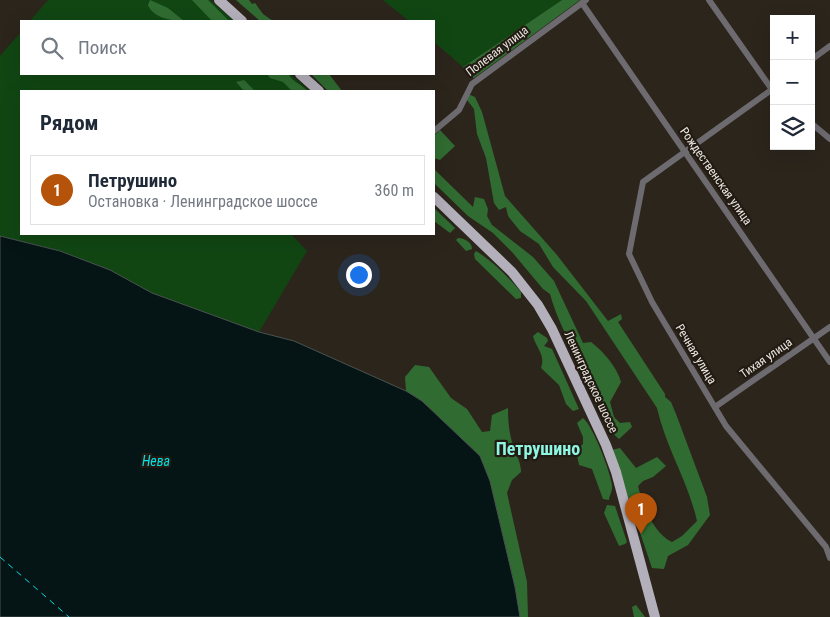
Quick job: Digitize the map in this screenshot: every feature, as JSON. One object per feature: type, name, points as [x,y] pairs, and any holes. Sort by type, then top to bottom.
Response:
[{"type":"main road","points":[[219,0],[241,20]]},
{"type":"main road","points":[[301,75],[318,90]]},
{"type":"main road","name":"Ленинградское шоссе","points":[[435,198],[512,272],[538,305],[552,329],[606,445],[616,472],[655,617]]},
{"type":"street","points":[[708,0],[770,85]]},
{"type":"street","name":"Полевая улица","points":[[435,130],[458,110],[472,84],[584,2]]},
{"type":"street","name":"Рождественская улица","points":[[584,2],[830,362]]},
{"type":"street","points":[[815,57],[830,46]]},
{"type":"street","name":"Речная улица","points":[[770,91],[684,150],[642,182],[629,254],[652,302],[726,426],[826,547],[830,558]]},
{"type":"street","points":[[815,126],[830,139]]},
{"type":"street","name":"Тихая улица","points":[[715,407],[830,327]]},
{"type":"green space","points":[[48,0],[210,0],[233,20],[31,20]]},
{"type":"green space","points":[[150,0],[168,8],[183,20],[158,16],[148,5]]},
{"type":"green space","points":[[192,0],[208,0],[228,20],[211,20]]},
{"type":"green space","points":[[236,0],[249,0],[252,4],[255,3],[263,14],[272,20],[259,20]]},
{"type":"green space","points":[[383,0],[562,0],[463,67],[435,43],[435,20],[408,20]]},
{"type":"green space","points":[[562,0],[580,0],[474,78],[463,67]]},
{"type":"green space","points":[[20,33],[20,75],[291,75],[309,90],[20,90],[20,235],[292,235],[307,251],[259,332],[152,293],[110,270],[60,251],[0,236],[0,56]]},
{"type":"green space","points":[[268,75],[289,75],[306,90],[291,90],[283,82],[270,78]]},
{"type":"green space","points":[[312,75],[330,75],[341,90],[327,90]]},
{"type":"green space","points":[[244,80],[254,90],[243,90],[236,82]]},
{"type":"green space","points":[[468,94],[475,97],[482,112],[505,196],[557,255],[608,321],[621,314],[622,319],[618,322],[665,394],[665,397],[671,402],[676,414],[707,497],[710,515],[688,545],[668,556],[664,569],[652,568],[612,450],[620,448],[636,468],[657,457],[666,466],[638,486],[646,510],[659,532],[672,542],[682,536],[697,521],[657,408],[586,301],[553,267],[539,244],[520,231],[508,216],[506,207],[499,210],[494,203],[486,158],[477,134],[474,109],[467,100]]},
{"type":"green space","points":[[440,130],[455,146],[440,160],[435,158],[435,135]]},
{"type":"green space","points":[[435,170],[473,207],[475,197],[484,199],[488,209],[487,216],[492,225],[533,257],[554,281],[583,343],[591,342],[613,365],[621,382],[610,402],[614,417],[620,423],[630,422],[632,427],[619,439],[607,424],[596,403],[559,320],[550,294],[543,289],[512,252],[493,233],[468,216],[435,184]]},
{"type":"green space","points":[[435,209],[455,228],[450,233],[435,222]]},
{"type":"green space","points":[[458,238],[471,244],[472,249],[466,251],[456,240]]},
{"type":"green space","points":[[476,251],[506,275],[521,292],[521,298],[516,299],[475,259],[474,254]]},
{"type":"green space","points":[[538,332],[547,338],[548,341],[544,346],[552,349],[579,409],[573,411],[566,404],[559,385],[541,368],[541,355],[533,336]]},
{"type":"green space","points":[[415,365],[429,367],[451,398],[467,409],[482,432],[490,431],[492,415],[508,408],[511,436],[521,472],[512,480],[507,493],[527,582],[528,617],[520,617],[515,586],[490,481],[480,456],[422,401],[406,391],[405,377]]},
{"type":"green space","points":[[583,418],[596,439],[611,478],[612,487],[609,500],[603,499],[592,469],[579,465],[576,450],[583,444],[583,437],[577,423]]},
{"type":"green space","points":[[607,505],[615,506],[627,542],[625,544],[619,546],[604,513]]},
{"type":"green space","points":[[636,605],[645,617],[634,617],[632,607]]},
{"type":"water","name":"Нева","points":[[0,236],[60,251],[110,270],[152,293],[259,332],[294,341],[406,391],[422,401],[480,456],[490,481],[515,587],[520,617],[0,617]]},
{"type":"ferry route","points":[[0,557],[69,617]]},
{"type":"place","name":"Петрушино","points":[[641,534]]},
{"type":"district","name":"Петрушино","points":[[538,448]]}]
